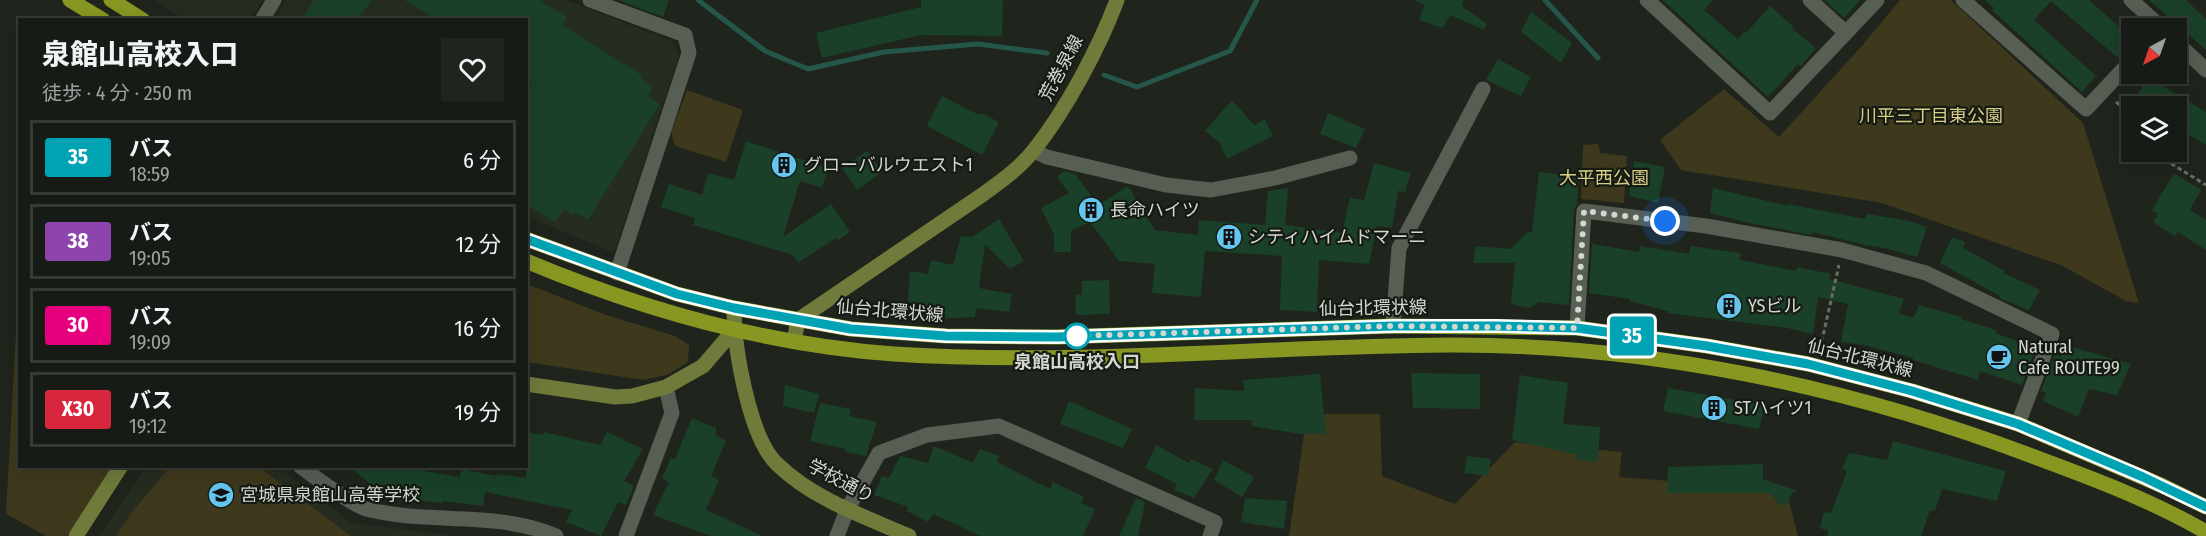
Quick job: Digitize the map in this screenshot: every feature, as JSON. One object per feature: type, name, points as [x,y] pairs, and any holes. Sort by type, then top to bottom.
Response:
[{"type":"main road","points":[[70,0],[100,18]]},
{"type":"main road","points":[[111,0],[140,18]]},
{"type":"main road","name":"仙台北環状線","points":[[528,239],[677,294],[734,308],[851,329],[923,334],[1057,337],[1393,326],[1577,328],[1707,346],[1808,364],[1912,391],[2018,424],[2143,477],[2206,507]]},
{"type":"main road","points":[[528,262],[672,314],[734,330],[892,354],[978,358],[1071,357],[1450,345],[1579,350],[1652,358],[1820,389],[1899,410],[1978,436],[2134,496],[2206,532]]},
{"type":"street","points":[[263,18],[274,0]]},
{"type":"street","points":[[590,0],[685,35],[689,53],[617,273]]},
{"type":"street","name":"荒巻泉線","points":[[798,320],[982,195],[1008,176],[1034,151],[1079,80],[1117,0]]},
{"type":"street","points":[[1647,0],[1770,113],[1877,0]]},
{"type":"street","points":[[1810,0],[1845,32]]},
{"type":"street","points":[[1963,0],[2086,109],[2121,72]]},
{"type":"street","points":[[2131,0],[2150,18]]},
{"type":"street","points":[[2187,52],[2206,70]]},
{"type":"street","points":[[1393,326],[1399,248],[1483,89]]},
{"type":"street","points":[[1034,151],[1047,157],[1166,185],[1211,190],[1275,178],[1350,159]]},
{"type":"street","points":[[1577,328],[1584,211],[1706,226],[1842,250],[1926,273],[2052,334],[2018,424]]},
{"type":"street","name":"学校通り","points":[[734,308],[734,330],[745,390],[758,431],[775,462],[801,485],[848,510],[909,536]]},
{"type":"street","points":[[794,340],[798,320]]},
{"type":"street","points":[[528,384],[615,397],[632,396],[666,387],[703,366],[734,330]]},
{"type":"street","points":[[626,536],[672,413],[666,387]]},
{"type":"street","points":[[837,536],[848,510],[879,453],[927,435],[999,426],[1215,522],[1210,536]]},
{"type":"street","points":[[76,536],[120,468]]},
{"type":"street","points":[[303,468],[363,508],[407,516],[453,517],[536,527],[556,536]]},
{"type":"path","points":[[2168,162],[2206,185]]},
{"type":"path","points":[[1819,354],[1842,250]]},
{"type":"shaded area","points":[[153,0],[263,0],[252,18],[182,18]]},
{"type":"shaded area","points":[[286,0],[566,0],[673,42],[679,55],[614,253],[528,216],[528,18],[275,18]]},
{"type":"shaded area","name":"宮城県泉館山高等学校","points":[[145,468],[279,468],[351,523],[456,536],[99,536]]},
{"type":"green space","name":"川平三丁目東公園","points":[[1900,0],[1951,0],[2083,123],[2139,303],[2126,301],[2063,266],[1882,203],[1681,170],[1660,140],[1724,89],[1779,137]]},
{"type":"green space","points":[[687,90],[743,110],[726,162],[675,146],[671,133]]},
{"type":"green space","name":"大平西公園","points":[[1598,144],[1600,153],[1627,156],[1624,203],[1581,199],[1583,145]]},
{"type":"green space","points":[[528,284],[606,315],[675,336],[689,345],[688,362],[667,375],[643,380],[528,362]]},
{"type":"green space","points":[[18,294],[18,468],[111,468],[67,536],[46,536],[6,514]]},
{"type":"green space","points":[[1307,414],[1380,414],[1382,476],[1455,504],[1515,442],[1622,452],[1619,477],[1786,490],[1798,536],[1289,536]]},
{"type":"green space","name":"宮城県泉館山高等学校","points":[[169,468],[260,468],[351,536],[116,536],[131,513]]},
{"type":"building","points":[[314,0],[372,0],[358,18],[302,18]]},
{"type":"building","points":[[404,0],[539,0],[567,17],[562,25],[643,76],[641,79],[653,87],[648,96],[660,104],[588,220],[575,212],[573,215],[564,209],[555,222],[528,206],[528,91],[532,86],[528,83],[528,18],[434,18]]},
{"type":"building","points":[[618,0],[669,0],[663,17]]},
{"type":"building","points":[[921,0],[1003,0],[1002,36],[921,35],[822,58],[816,33],[921,7]]},
{"type":"building","points":[[1414,0],[1464,0],[1462,6],[1487,24],[1484,30],[1450,15],[1443,28],[1419,20],[1425,5]]},
{"type":"building","points":[[1663,0],[1713,0],[1704,10],[1738,39],[1770,6],[1816,48],[1801,66],[1798,64],[1768,97]]},
{"type":"building","points":[[1824,0],[1860,0],[1844,18]]},
{"type":"building","points":[[1985,0],[2089,0],[2121,28],[2121,52],[2117,57],[2051,1],[2034,20],[2096,76],[2082,92],[1992,10],[1994,8]]},
{"type":"building","points":[[2149,0],[2186,0],[2206,19],[2206,50],[2187,33],[2187,18],[2170,18]]},
{"type":"building","points":[[1531,12],[1572,43],[1561,63],[1521,32]]},
{"type":"building","points":[[1498,59],[1531,77],[1521,96],[1486,80]]},
{"type":"building","points":[[2144,84],[2160,84],[2179,96],[2137,96]]},
{"type":"building","points":[[942,96],[979,115],[981,113],[999,122],[982,155],[927,126]]},
{"type":"building","points":[[1232,100],[1254,125],[1265,119],[1273,136],[1227,159],[1220,143],[1205,131]]},
{"type":"building","points":[[2187,101],[2206,112],[2206,145],[2187,134]]},
{"type":"building","points":[[1328,113],[1365,129],[1356,148],[1320,134]]},
{"type":"building","points":[[746,141],[828,168],[822,188],[800,181],[783,237],[831,204],[850,232],[838,240],[836,238],[798,263],[793,255],[693,225],[695,218],[661,207],[669,184],[702,195],[708,173],[734,180]]},
{"type":"building","points":[[867,151],[882,172],[857,190],[842,168]]},
{"type":"building","points":[[1634,161],[1665,167],[1658,203],[1629,196]]},
{"type":"building","points":[[1374,163],[1411,173],[1405,192],[1398,191],[1392,228],[1377,226],[1369,264],[1319,260],[1317,312],[1280,310],[1282,256],[1205,251],[1201,297],[1152,293],[1155,264],[1119,261],[1090,222],[1071,231],[1071,252],[1054,252],[1054,235],[1041,208],[1069,193],[1057,177],[1064,171],[1075,174],[1098,205],[1128,186],[1155,230],[1198,235],[1199,220],[1265,225],[1268,191],[1288,188],[1285,225],[1342,233],[1350,198],[1364,200]]},
{"type":"building","points":[[1539,172],[1579,177],[1577,205],[1574,210],[1569,305],[1539,302],[1530,308],[1511,304],[1515,263],[1473,263],[1476,246],[1511,249],[1526,233],[1532,232]]},
{"type":"building","points":[[2174,173],[2201,190],[2190,210],[2206,220],[2206,250],[2178,232],[2175,236],[2153,222],[2158,214],[2152,210]]},
{"type":"building","points":[[1713,188],[1788,206],[1788,204],[1865,219],[1867,214],[1909,221],[1927,227],[1917,257],[1813,232],[1812,235],[1806,234],[1710,213]]},
{"type":"building","points":[[999,219],[1024,261],[1010,269],[985,244],[979,288],[1012,294],[1009,312],[976,308],[975,317],[929,319],[928,308],[908,302],[910,271],[928,274],[931,260],[953,265],[961,236],[972,237]]},
{"type":"building","points":[[1952,237],[1965,242],[1963,248],[2005,271],[2004,273],[2040,290],[2029,310],[1999,298],[2000,296],[1940,263]]},
{"type":"building","points":[[1592,244],[1639,252],[1640,246],[1689,254],[1691,246],[1741,253],[1740,260],[1796,271],[1797,267],[1831,274],[1829,279],[1904,299],[1899,313],[1913,318],[1919,305],[1962,317],[1961,319],[1996,330],[1995,333],[2036,348],[2022,385],[1980,371],[1978,380],[1913,360],[1913,358],[1869,346],[1841,342],[1848,304],[1818,297],[1813,334],[1787,328],[1668,313],[1668,311],[1629,301],[1630,299],[1589,293]]},
{"type":"building","points":[[1109,280],[1110,314],[1076,315],[1075,295],[1082,295],[1082,281]]},
{"type":"building","points":[[2065,345],[2131,364],[2117,395],[2089,389],[2078,417],[2043,401],[2046,393],[2041,391],[2055,354],[2061,357]]},
{"type":"building","points":[[1411,373],[1480,374],[1480,409],[1413,408]]},
{"type":"building","points":[[1320,374],[1326,434],[1301,434],[1251,426],[1252,420],[1194,420],[1195,388],[1244,391],[1243,380]]},
{"type":"building","points":[[1520,375],[1568,383],[1563,424],[1600,427],[1598,461],[1577,461],[1577,455],[1512,440]]},
{"type":"building","points":[[785,385],[819,394],[814,413],[783,406]]},
{"type":"building","name":"STハイツ1","points":[[1668,388],[1765,405],[1759,429],[1663,411]]},
{"type":"building","points":[[1069,401],[1132,429],[1123,448],[1060,424]]},
{"type":"building","points":[[820,403],[851,409],[849,416],[877,422],[866,456],[810,441]]},
{"type":"building","points":[[692,418],[716,428],[716,435],[726,441],[711,476],[719,480],[706,510],[763,536],[711,536],[653,515],[669,482],[662,478],[671,458],[675,459]]},
{"type":"building","points":[[528,432],[543,435],[544,432],[600,445],[607,432],[643,449],[624,481],[634,486],[626,505],[618,502],[601,536],[566,522],[572,510],[485,492],[483,506],[378,497],[379,491],[350,468],[408,468],[460,477],[461,469],[497,476],[497,474],[526,478]]},
{"type":"building","points":[[1893,441],[2006,471],[1997,501],[1942,489],[1935,511],[1930,510],[1921,536],[1827,536],[1829,531],[1820,528],[1824,512],[1831,513],[1847,471],[1842,469],[1849,453],[1887,460]]},
{"type":"building","points":[[1156,445],[1189,463],[1191,459],[1213,469],[1194,498],[1174,490],[1177,484],[1145,468]]},
{"type":"building","points":[[934,446],[973,463],[980,449],[999,456],[997,462],[1050,489],[1053,482],[1084,497],[1081,503],[1095,509],[1083,536],[981,536],[933,514],[928,522],[907,511],[908,507],[874,495],[882,476],[889,478],[900,456],[928,463]]},
{"type":"building","points":[[1467,456],[1491,459],[1488,476],[1464,473]]},
{"type":"building","points":[[1223,460],[1254,477],[1242,497],[1214,480]]},
{"type":"building","points":[[1763,464],[1763,479],[1798,491],[1792,493],[1786,506],[1778,503],[1770,493],[1667,493],[1668,467]]},
{"type":"building","points":[[1136,498],[1145,502],[1138,536],[1119,536]]},
{"type":"building","points":[[1245,498],[1287,501],[1284,529],[1241,522]]},
{"type":"waterway","points":[[698,0],[765,51],[808,69],[884,52],[978,44],[1047,53]]},
{"type":"waterway","points":[[1104,75],[1137,87],[1230,51],[1257,0]]},
{"type":"waterway","points":[[1545,0],[1598,58]]},
{"type":"bus line","name":"35","points":[[528,240],[677,294],[734,308],[851,329],[946,336],[1057,337],[1455,325],[1577,328],[1707,346],[1808,364],[1912,391],[2018,424],[2103,459],[2206,507]]},
{"type":"place","name":"グローバルウエスト1","points":[[784,165]]},
{"type":"place","name":"長命ハイツ","points":[[1091,210]]},
{"type":"place","name":"シティハイムドマーニ","points":[[1229,237]]},
{"type":"place","name":"YSビル","points":[[1729,306]]},
{"type":"place","name":"泉館山高校入口","points":[[1077,336]]},
{"type":"place","name":"Natural Cafe ROUTE99","points":[[1999,357]]},
{"type":"place","name":"STハイツ1","points":[[1714,408]]},
{"type":"place","name":"宮城県泉館山高等学校","points":[[221,495]]},
{"type":"route","points":[[1077,336],[1455,325],[1577,328],[1584,211],[1665,221]]}]
